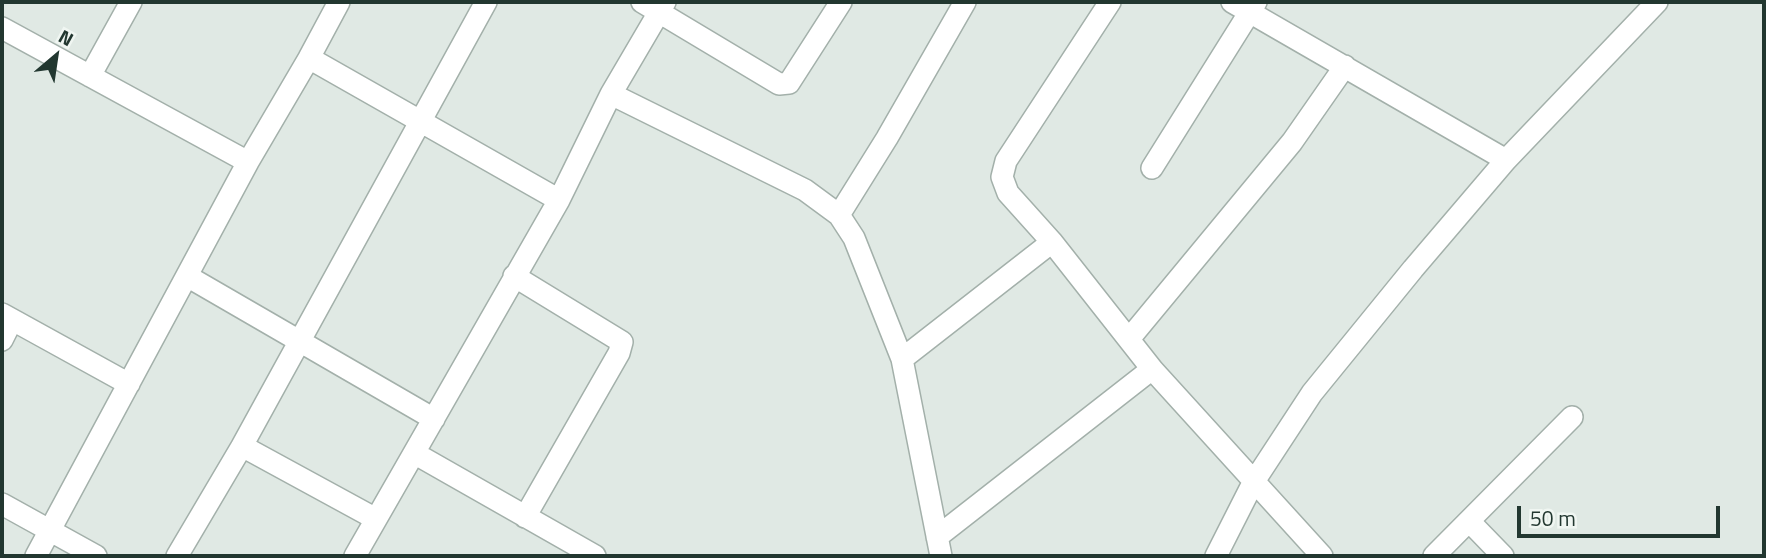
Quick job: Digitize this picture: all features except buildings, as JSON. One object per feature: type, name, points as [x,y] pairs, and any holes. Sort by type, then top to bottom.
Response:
[{"type":"street","points":[[90,76],[131,2]]},
{"type":"street","points":[[36,556],[248,162],[339,2]]},
{"type":"street","points":[[177,556],[242,446],[486,2]]},
{"type":"street","points":[[355,556],[559,200],[655,5],[779,84],[789,83],[841,2]]},
{"type":"street","points":[[839,215],[887,138],[965,2]]},
{"type":"street","points":[[1110,2],[1006,161],[1002,177],[1008,192],[1052,242],[1152,369],[1322,556]]},
{"type":"street","points":[[1216,556],[1253,483],[1312,393],[1506,160],[1655,2]]},
{"type":"street","points":[[1152,169],[1246,5],[1506,160]]},
{"type":"street","points":[[2,28],[248,162]]},
{"type":"street","points":[[309,58],[559,200]]},
{"type":"street","points":[[1129,339],[1292,142],[1345,66]]},
{"type":"street","points":[[611,94],[805,190],[839,215],[854,238],[902,359],[939,547],[1152,369]]},
{"type":"street","points":[[902,359],[1052,242]]},
{"type":"street","points":[[187,276],[433,419]]},
{"type":"street","points":[[514,276],[622,342],[619,353],[525,517]]},
{"type":"street","points":[[2,340],[7,317],[129,384]]},
{"type":"street","points":[[1434,556],[1572,417]]},
{"type":"street","points":[[242,446],[376,519]]},
{"type":"street","points":[[414,453],[595,556]]},
{"type":"street","points":[[2,504],[96,556]]},
{"type":"street","points":[[1469,520],[1503,556]]}]
